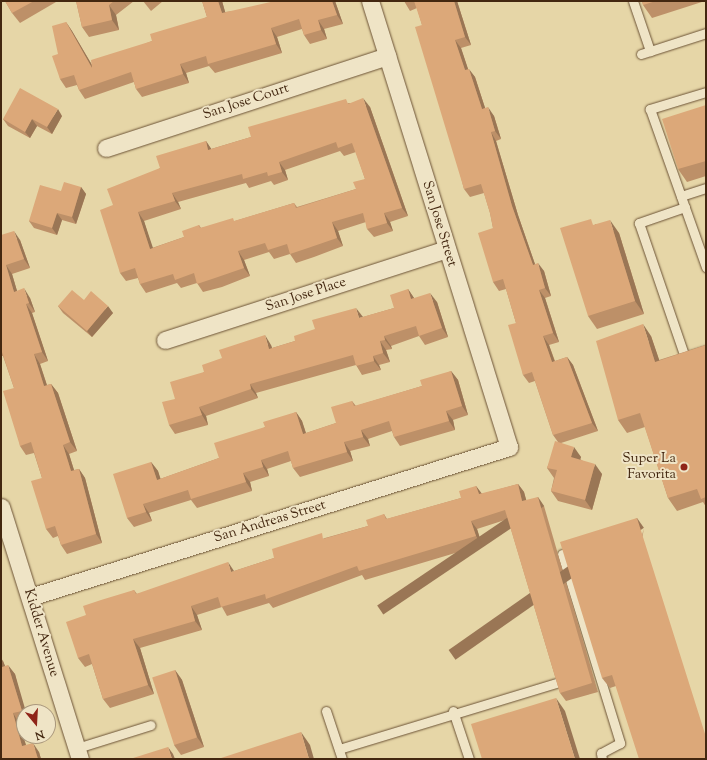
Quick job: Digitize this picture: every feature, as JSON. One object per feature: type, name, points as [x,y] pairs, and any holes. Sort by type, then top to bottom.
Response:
[{"type":"street","name":"San Jose Street","points":[[370,1],[509,447]]},
{"type":"street","name":"San Jose Court","points":[[106,148],[387,56]]},
{"type":"street","name":"San Jose Place","points":[[165,340],[447,250]]},
{"type":"street","name":"San Andreas Street","points":[[30,597],[509,447]]},
{"type":"street","name":"Kidder Avenue","points":[[1,507],[79,754]]},
{"type":"lane","points":[[633,1],[645,52],[706,33]]},
{"type":"lane","points":[[706,92],[650,109],[706,267]]},
{"type":"lane","points":[[681,196],[706,188]]},
{"type":"lane","points":[[685,207],[639,223],[685,357],[706,350]]},
{"type":"lane","points":[[562,554],[620,743],[601,753],[602,759]]},
{"type":"lane","points":[[339,749],[453,711],[556,683]]},
{"type":"lane","points":[[326,711],[342,759]]},
{"type":"lane","points":[[453,711],[469,759]]},
{"type":"lane","points":[[79,754],[151,725]]},
{"type":"building","points":[[5,1],[34,1],[12,13]]},
{"type":"building","points":[[76,1],[114,1],[109,5],[112,20],[82,27]]},
{"type":"building","points":[[202,1],[218,1],[222,13],[275,1],[332,1],[337,15],[318,20],[321,30],[304,35],[299,19],[271,28],[276,44],[208,64],[206,56],[180,64],[183,74],[136,89],[131,72],[79,90],[74,75],[60,79],[52,56],[58,54],[52,26],[66,22],[92,68],[91,60],[152,41],[150,34],[207,17]]},
{"type":"building","points":[[414,1],[454,1],[465,37],[455,40],[465,70],[469,69],[482,109],[488,107],[495,131],[491,132],[512,206],[533,265],[538,263],[545,288],[539,290],[553,333],[543,336],[552,362],[567,357],[592,423],[553,435],[532,372],[523,375],[508,325],[516,323],[503,279],[493,282],[478,233],[493,228],[490,213],[481,184],[464,189],[415,27],[422,25]]},
{"type":"building","points":[[642,1],[656,1],[643,5]]},
{"type":"building","points":[[20,88],[58,109],[47,127],[32,119],[25,132],[3,119]]},
{"type":"building","points":[[363,98],[402,208],[384,213],[387,223],[367,229],[363,213],[332,222],[337,238],[290,254],[287,244],[268,250],[265,243],[238,251],[244,268],[197,284],[194,273],[175,280],[173,274],[140,284],[135,268],[120,273],[100,210],[113,205],[107,189],[160,168],[156,156],[206,141],[208,150],[251,137],[248,127],[346,99],[348,104]],"holes":[[[336,142],[338,148],[352,143],[365,179],[353,182],[356,189],[296,208],[294,203],[234,221],[233,218],[200,228],[199,225],[182,231],[184,237],[150,249],[138,212],[175,201],[172,193],[242,174],[243,179],[267,172],[268,176],[282,172],[279,162]]]},
{"type":"building","points":[[706,105],[706,161],[678,169],[662,119]]},
{"type":"building","points":[[64,182],[81,187],[72,217],[57,213],[52,228],[29,221],[40,185],[61,191]]},
{"type":"building","points":[[591,219],[593,225],[610,220],[635,301],[588,316],[560,228]]},
{"type":"building","points":[[14,231],[24,259],[6,265],[14,292],[24,288],[29,303],[26,304],[42,352],[34,354],[44,386],[51,384],[70,442],[63,445],[71,471],[79,469],[96,534],[61,545],[55,526],[46,529],[31,481],[42,478],[31,442],[20,446],[3,391],[14,388],[1,349],[1,235]]},
{"type":"building","points":[[408,289],[411,299],[430,293],[442,328],[419,336],[416,326],[384,336],[385,340],[380,341],[383,353],[373,356],[374,361],[356,366],[353,355],[250,384],[251,389],[199,407],[202,415],[169,425],[162,402],[175,399],[170,382],[204,372],[202,365],[222,358],[219,350],[265,335],[269,349],[295,341],[294,336],[315,329],[312,320],[356,308],[359,318],[394,308],[390,295]]},
{"type":"building","points":[[72,290],[84,300],[91,291],[108,306],[87,331],[58,306]]},
{"type":"building","name":"Super La Favorita","points":[[643,324],[655,362],[706,345],[706,497],[701,499],[697,489],[668,498],[640,413],[618,420],[596,341]]},
{"type":"building","points":[[451,371],[462,406],[446,411],[449,421],[394,437],[389,421],[361,430],[363,437],[344,442],[347,452],[293,468],[288,451],[261,460],[263,467],[243,473],[246,482],[191,499],[188,490],[143,504],[146,512],[127,518],[113,474],[151,462],[157,480],[219,458],[214,443],[265,427],[263,422],[296,412],[303,434],[336,423],[331,407],[352,401],[354,406],[422,386],[420,380]]},
{"type":"building","points":[[555,441],[574,447],[571,457],[595,464],[585,500],[551,491],[557,470],[547,468]]},
{"type":"building","points":[[518,484],[522,501],[538,497],[592,683],[560,693],[505,510],[471,521],[476,536],[359,571],[357,566],[266,599],[265,594],[221,607],[218,597],[191,606],[195,621],[133,639],[148,685],[103,699],[89,654],[78,658],[66,622],[86,615],[83,606],[134,590],[136,594],[228,562],[231,572],[274,558],[272,549],[322,533],[323,539],[368,526],[366,520],[384,514],[386,519],[461,498],[459,491],[476,486],[479,494]]},
{"type":"building","points":[[637,518],[706,737],[706,759],[639,759],[612,675],[602,678],[560,542]]},
{"type":"building","points":[[1,664],[2,667],[8,665],[20,704],[16,704],[16,712],[13,713],[16,724],[16,744],[21,744],[22,746],[33,744],[38,759],[1,759]]},
{"type":"building","points":[[175,670],[197,738],[174,745],[152,677]]},
{"type":"building","points":[[556,698],[575,759],[482,759],[471,724]]},
{"type":"building","points":[[301,732],[309,759],[218,759]]},
{"type":"building","points":[[168,747],[172,759],[130,759]]},
{"type":"place","name":"Super La Favorita","points":[[684,467]]}]
